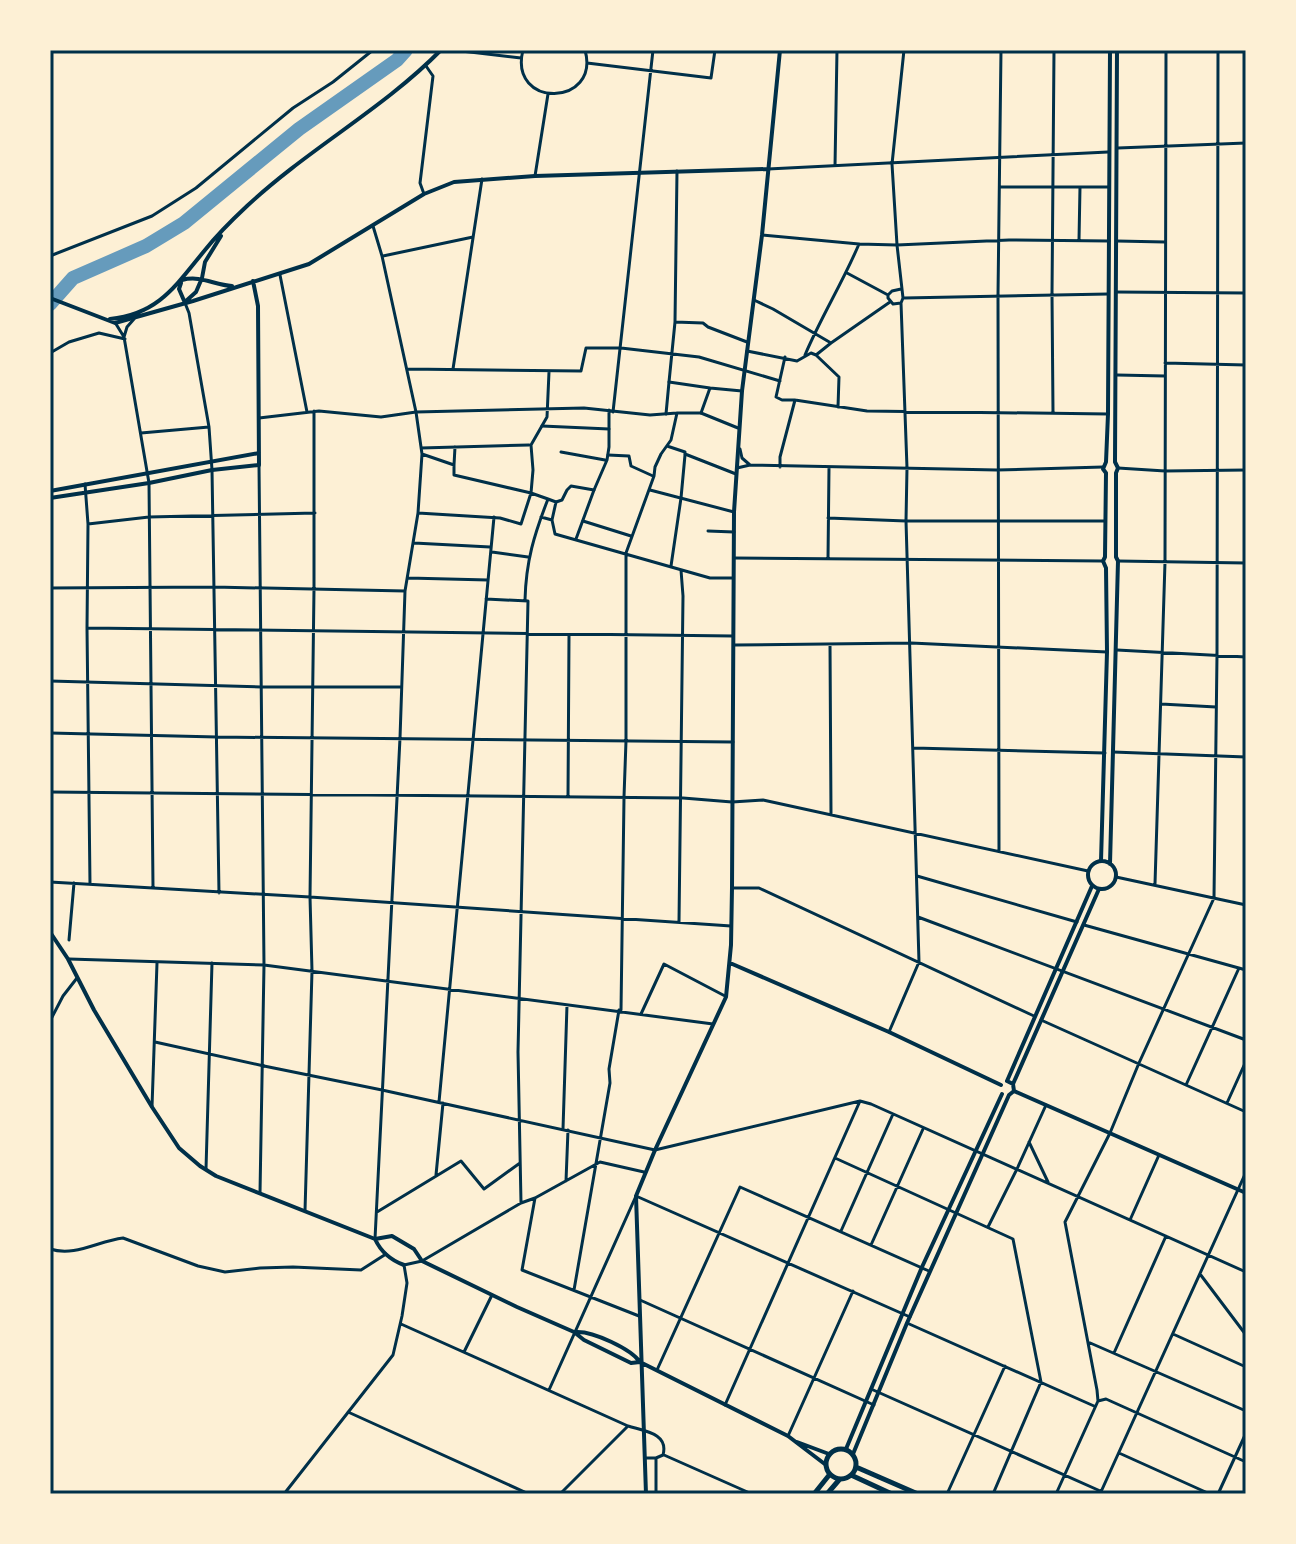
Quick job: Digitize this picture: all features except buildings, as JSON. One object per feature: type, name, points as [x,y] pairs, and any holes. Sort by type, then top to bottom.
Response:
[{"type":"main road","points":[[827,1494],[840,1479],[851,1475],[856,1467],[853,1454],[846,1449],[835,1449],[829,1454],[826,1465],[830,1474],[840,1479]]},
{"type":"main road","points":[[856,1467],[918,1494]]},
{"type":"main road","points":[[814,1494],[830,1474]]},
{"type":"main road","points":[[851,1475],[892,1494]]},
{"type":"street","points":[[50,256],[152,216],[196,188],[293,108],[333,82],[373,50]]},
{"type":"street","points":[[107,319],[140,311],[161,299],[182,280],[206,248],[247,206],[318,147],[409,81],[441,50]]},
{"type":"street","points":[[453,50],[521,58]]},
{"type":"street","points":[[523,50],[522,69],[526,78],[539,91],[548,94],[559,94],[579,83],[585,74],[585,50]]},
{"type":"street","points":[[576,539],[607,458],[653,50]]},
{"type":"street","points":[[587,63],[711,78],[715,50]]},
{"type":"street","points":[[549,1390],[644,1172],[726,997],[732,888],[736,471],[780,50]]},
{"type":"street","points":[[835,166],[837,50]]},
{"type":"street","points":[[889,1032],[919,962],[903,298],[892,164],[904,50]]},
{"type":"street","points":[[999,851],[997,470],[1001,50]]},
{"type":"street","points":[[1053,412],[1054,50]]},
{"type":"street","points":[[1101,861],[1107,652],[1104,559],[1110,50]]},
{"type":"street","points":[[1110,864],[1117,650],[1117,50]]},
{"type":"street","points":[[1155,884],[1165,562],[1166,50]]},
{"type":"street","points":[[1056,1494],[1098,1401],[1065,1222],[1110,1133],[1214,898],[1218,50]]},
{"type":"street","points":[[424,194],[420,183],[433,76],[426,66]]},
{"type":"street","points":[[535,176],[548,94]]},
{"type":"street","points":[[115,323],[309,264],[424,194],[454,182],[535,176],[892,164],[1109,152],[1112,148],[1116,151],[1166,145],[1246,143]]},
{"type":"street","points":[[1109,152],[1113,157],[1116,151]]},
{"type":"street","points":[[665,415],[675,322],[677,171]]},
{"type":"street","points":[[453,369],[482,179]]},
{"type":"street","points":[[1000,187],[1109,187]]},
{"type":"street","points":[[1079,241],[1080,187]]},
{"type":"street","points":[[373,226],[416,412],[422,454],[418,513],[405,591],[375,1239],[379,1248],[396,1262],[404,1265],[422,1261],[521,1203],[600,1162],[644,1172]]},
{"type":"street","points":[[185,303],[196,292],[205,262],[225,229]]},
{"type":"street","points":[[762,235],[897,245],[999,240],[1109,241]]},
{"type":"street","points":[[382,256],[473,237]]},
{"type":"street","points":[[1116,241],[1165,242]]},
{"type":"street","points":[[805,356],[859,244]]},
{"type":"street","points":[[280,273],[307,412]]},
{"type":"street","points":[[847,273],[888,295],[890,302]]},
{"type":"street","points":[[182,280],[196,277],[221,286],[238,286]]},
{"type":"street","points":[[182,280],[179,289],[189,313],[209,427],[212,470],[219,893]]},
{"type":"street","points":[[253,281],[258,306],[264,895],[260,1193]]},
{"type":"street","points":[[888,295],[901,289]]},
{"type":"street","points":[[1116,292],[1246,293]]},
{"type":"street","points":[[903,298],[1108,294]]},
{"type":"street","points":[[50,298],[115,323],[124,338],[149,474],[153,887]]},
{"type":"street","points":[[754,300],[831,343]]},
{"type":"street","points":[[890,302],[901,303]]},
{"type":"street","points":[[816,355],[890,302]]},
{"type":"street","points":[[124,338],[127,327],[135,317]]},
{"type":"street","points":[[675,322],[703,323],[749,342]]},
{"type":"street","points":[[50,353],[69,342],[99,333],[124,338]]},
{"type":"street","points":[[406,369],[581,371],[586,348],[621,348],[699,357],[780,381]]},
{"type":"street","points":[[747,351],[797,361],[811,353],[816,355],[839,377],[838,407]]},
{"type":"street","points":[[785,357],[776,397],[782,400],[867,411],[1108,414]]},
{"type":"street","points":[[1165,363],[1246,365]]},
{"type":"street","points":[[418,513],[494,517],[521,524],[531,493],[531,445],[547,417],[549,372]]},
{"type":"street","points":[[1116,375],[1165,376]]},
{"type":"street","points":[[669,382],[742,391]]},
{"type":"street","points":[[701,413],[710,388]]},
{"type":"street","points":[[780,467],[795,400]]},
{"type":"street","points":[[259,418],[314,411],[381,417],[416,412],[584,408],[665,415],[701,413],[739,428]]},
{"type":"street","points":[[305,1211],[312,971],[314,411]]},
{"type":"street","points":[[574,1290],[620,1010],[626,741],[626,553],[650,490],[655,467],[671,440],[677,413]]},
{"type":"street","points":[[542,426],[609,429]]},
{"type":"street","points":[[141,433],[209,427]]},
{"type":"street","points":[[421,448],[531,445]]},
{"type":"street","points":[[665,446],[736,471],[750,465],[997,470],[1105,468],[1115,462]]},
{"type":"street","points":[[455,447],[454,475],[556,502],[562,500],[571,486],[594,490]]},
{"type":"street","points":[[739,448],[742,458],[750,465]]},
{"type":"street","points":[[561,452],[607,458],[629,456],[631,466],[654,476]]},
{"type":"street","points":[[50,491],[259,453]]},
{"type":"street","points":[[422,454],[454,465]]},
{"type":"street","points":[[671,566],[685,454]]},
{"type":"street","points":[[50,498],[259,465]]},
{"type":"street","points":[[828,559],[829,468]]},
{"type":"street","points":[[1105,468],[1110,475],[1117,471],[1246,470]]},
{"type":"street","points":[[85,484],[88,524],[90,884]]},
{"type":"street","points":[[650,490],[734,512]]},
{"type":"street","points":[[521,1203],[518,1052],[526,740],[526,601],[528,557],[548,499]]},
{"type":"street","points":[[556,502],[552,520],[555,534],[710,578],[733,578]]},
{"type":"street","points":[[88,524],[149,517],[315,513]]},
{"type":"street","points":[[436,1177],[449,989],[494,517]]},
{"type":"street","points":[[541,517],[552,520]]},
{"type":"street","points":[[828,518],[1106,521]]},
{"type":"street","points":[[583,521],[631,536]]},
{"type":"street","points":[[708,531],[734,532]]},
{"type":"street","points":[[414,543],[491,549],[528,557]]},
{"type":"street","points":[[734,558],[1104,559],[1109,554],[1117,561],[1246,563]]},
{"type":"street","points":[[1106,568],[1113,569],[1117,561]]},
{"type":"street","points":[[679,922],[681,570]]},
{"type":"street","points":[[408,578],[488,580]]},
{"type":"street","points":[[50,588],[405,591]]},
{"type":"street","points":[[486,599],[526,601]]},
{"type":"street","points":[[87,628],[733,636]]},
{"type":"street","points":[[568,797],[569,635]]},
{"type":"street","points":[[733,645],[911,643],[1107,652]]},
{"type":"street","points":[[830,644],[831,815]]},
{"type":"street","points":[[1117,650],[1246,657]]},
{"type":"street","points":[[50,681],[401,687]]},
{"type":"street","points":[[1161,704],[1216,707]]},
{"type":"street","points":[[50,733],[733,742]]},
{"type":"street","points":[[914,748],[1105,753]]},
{"type":"street","points":[[1113,752],[1246,757]]},
{"type":"street","points":[[50,792],[763,800],[1088,871]]},
{"type":"street","points":[[1101,861],[1110,864],[1116,877],[1110,887],[1099,889],[1092,886],[1088,871],[1093,864],[1101,861]]},
{"type":"street","points":[[917,876],[1246,970]]},
{"type":"street","points":[[1116,877],[1246,905]]},
{"type":"street","points":[[50,882],[731,926]]},
{"type":"street","points":[[69,940],[74,883]]},
{"type":"street","points":[[1014,1091],[1013,1084],[1062,972],[1092,886]]},
{"type":"street","points":[[732,888],[759,888],[1034,1016]]},
{"type":"street","points":[[1001,1085],[1007,1081],[1055,969],[1099,889]]},
{"type":"street","points":[[918,917],[1246,1040]]},
{"type":"street","points":[[50,932],[152,1107],[179,1148],[200,1166],[216,1176],[375,1239],[392,1236],[414,1249],[422,1261],[574,1332],[631,1363],[640,1362],[657,1370],[788,1436],[826,1465]]},
{"type":"street","points":[[68,959],[264,965],[713,1024]]},
{"type":"street","points":[[152,1107],[157,963]]},
{"type":"street","points":[[206,1169],[212,963]]},
{"type":"street","points":[[730,963],[1001,1085]]},
{"type":"street","points":[[641,1014],[664,964],[726,997]]},
{"type":"street","points":[[1186,1085],[1239,968]]},
{"type":"street","points":[[50,1021],[77,978]]},
{"type":"street","points":[[566,1181],[567,1003]]},
{"type":"street","points":[[1041,1020],[1246,1112]]},
{"type":"street","points":[[155,1042],[655,1150],[860,1101],[1246,1272]]},
{"type":"street","points":[[1227,1103],[1246,1061]]},
{"type":"street","points":[[1007,1081],[1013,1084]]},
{"type":"street","points":[[846,1449],[922,1267],[1002,1094],[1001,1085]]},
{"type":"street","points":[[853,1454],[930,1271],[1009,1095],[1014,1091]]},
{"type":"street","points":[[1014,1091],[1246,1193]]},
{"type":"street","points":[[1002,1094],[1009,1095]]},
{"type":"street","points":[[725,1405],[860,1101]]},
{"type":"street","points":[[988,1227],[1046,1105]]},
{"type":"street","points":[[841,1232],[893,1114]]},
{"type":"street","points":[[871,1245],[923,1129]]},
{"type":"street","points":[[1029,1142],[1048,1183]]},
{"type":"street","points":[[1130,1220],[1159,1155]]},
{"type":"street","points":[[835,1158],[1013,1239],[1041,1382],[993,1494]]},
{"type":"street","points":[[377,1212],[461,1161],[484,1189],[520,1163]]},
{"type":"street","points":[[1100,1493],[1246,1172]]},
{"type":"street","points":[[657,1370],[740,1187],[930,1271]]},
{"type":"street","points":[[636,1196],[910,1317]]},
{"type":"street","points":[[636,1196],[646,1494]]},
{"type":"street","points":[[535,1198],[522,1270],[639,1316]]},
{"type":"street","points":[[1114,1353],[1166,1236]]},
{"type":"street","points":[[50,1249],[75,1251],[123,1238],[198,1266],[225,1272],[282,1267],[361,1270],[386,1254]]},
{"type":"street","points":[[284,1494],[393,1355],[407,1283],[404,1265]]},
{"type":"street","points":[[1200,1274],[1246,1335]]},
{"type":"street","points":[[788,1436],[853,1291]]},
{"type":"street","points":[[464,1352],[492,1295]]},
{"type":"street","points":[[639,1300],[874,1405]]},
{"type":"street","points":[[907,1323],[1095,1406]]},
{"type":"street","points":[[401,1324],[645,1431],[663,1440],[663,1455]]},
{"type":"street","points":[[574,1332],[587,1331],[635,1354],[640,1362]]},
{"type":"street","points":[[1173,1334],[1246,1367]]},
{"type":"street","points":[[1088,1342],[1246,1411]]},
{"type":"street","points":[[947,1494],[1005,1366]]},
{"type":"street","points":[[871,1389],[1107,1494]]},
{"type":"street","points":[[1098,1401],[1106,1399],[1246,1462]]},
{"type":"street","points":[[348,1412],[529,1494]]},
{"type":"street","points":[[560,1494],[628,1426]]},
{"type":"street","points":[[1218,1494],[1246,1433]]},
{"type":"street","points":[[795,1441],[829,1454]]},
{"type":"street","points":[[1119,1453],[1210,1494]]},
{"type":"street","points":[[645,1458],[663,1455],[752,1494]]},
{"type":"street","points":[[656,1458],[656,1494]]},
{"type":"waterway","points":[[50,304],[73,278],[146,246],[184,223],[299,129],[397,60],[406,50]]}]
